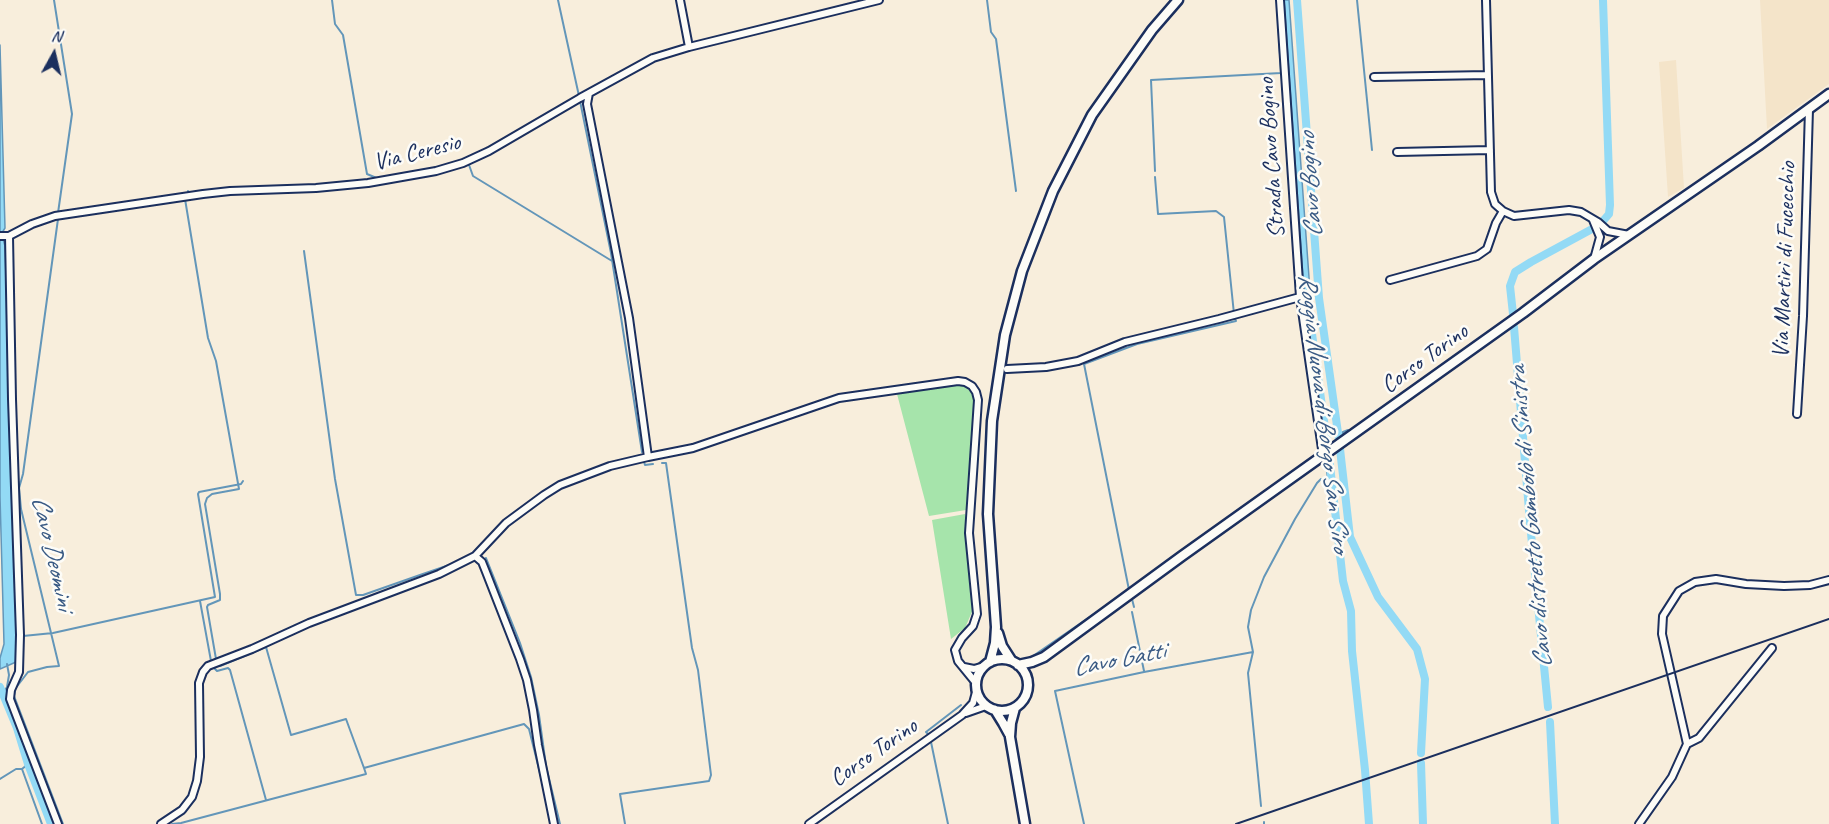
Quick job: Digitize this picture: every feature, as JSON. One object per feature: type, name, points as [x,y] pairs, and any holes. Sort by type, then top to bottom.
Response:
[{"type":"main road","points":[[1010,737],[1003,723],[980,700],[976,688],[978,674],[987,664],[994,650],[996,627],[988,514],[990,444],[1005,334],[1034,237],[1053,191],[1092,115],[1152,30],[1178,0]]},
{"type":"main road","name":"Corso Torino","points":[[1028,682],[1034,667],[1044,657],[1523,313],[1594,259],[1829,94]]},
{"type":"main road","points":[[996,627],[1002,646],[1025,672],[1028,682],[1025,697],[1015,708],[1010,737],[1025,824]]},
{"type":"main road","name":"Corso Torino","points":[[1015,663],[1032,662],[1044,657]]},
{"type":"main road","points":[[987,664],[1000,659],[1015,663]]},
{"type":"main road","points":[[990,708],[1005,711],[1015,708]]},
{"type":"street","points":[[680,0],[689,47]]},
{"type":"street","name":"Via Ceresio","points":[[58,824],[10,699],[11,690],[19,672],[20,637],[4,236],[55,216],[230,191],[316,189],[368,183],[428,173],[463,164],[653,58],[879,0]]},
{"type":"street","name":"Strada Cavo Bogino","points":[[1280,0],[1300,297],[1327,453]]},
{"type":"street","points":[[1486,0],[1492,197],[1503,212],[1514,216],[1575,211],[1598,222],[1608,231],[1629,235]]},
{"type":"street","points":[[1374,77],[1488,75]]},
{"type":"street","points":[[589,93],[587,104],[629,318],[648,456]]},
{"type":"street","name":"Via Martiri di Fucecchio","points":[[1797,414],[1809,109]]},
{"type":"street","points":[[1397,152],[1490,150]]},
{"type":"street","points":[[1390,280],[1477,256],[1487,249],[1496,223],[1503,212]]},
{"type":"street","points":[[1593,220],[1600,237],[1612,247]]},
{"type":"street","points":[[1608,231],[1612,247]]},
{"type":"street","points":[[1594,259],[1600,237]]},
{"type":"street","points":[[1007,369],[1046,367],[1078,361],[1125,342],[1300,297]]},
{"type":"street","points":[[161,824],[182,810],[192,797],[197,781],[200,757],[199,683],[208,666],[309,623],[439,574],[476,556],[506,524],[560,485],[609,466],[693,448],[839,398],[958,381],[972,386],[976,392],[978,418],[969,533],[978,607],[973,626],[955,650],[958,661],[976,688]]},
{"type":"street","points":[[476,556],[482,562],[524,670],[554,824]]},
{"type":"street","points":[[1687,744],[1662,634],[1663,616],[1679,591],[1695,582],[1716,579],[1746,584],[1784,586],[1810,585],[1829,580]]},
{"type":"street","points":[[1639,824],[1672,777],[1687,744],[1698,738],[1772,648]]},
{"type":"street","points":[[964,667],[974,669],[987,664]]},
{"type":"street","name":"Corso Torino","points":[[809,824],[962,715],[973,703],[976,688]]},
{"type":"street","name":"Corso Torino","points":[[962,715],[990,708]]},
{"type":"shaded area","points":[[1760,0],[1829,0],[1829,84],[1767,129]]},
{"type":"shaded area","points":[[1676,60],[1684,188],[1668,197],[1659,62]]},
{"type":"green space","points":[[956,384],[968,387],[975,398],[966,510],[929,516],[897,394]]},
{"type":"green space","points":[[965,514],[974,607],[965,628],[951,639],[932,520]]},
{"type":"water","points":[[1284,0],[1289,0],[1310,291],[1304,292]]},
{"type":"water","points":[[0,45],[5,228],[2,233],[0,233]]},
{"type":"water","points":[[0,239],[3,239],[5,246],[17,634],[16,662],[0,669],[4,644],[0,496]]},
{"type":"waterway","name":"Cavo Deomini","points":[[54,0],[72,114],[58,213]]},
{"type":"waterway","points":[[332,0],[335,24],[343,35],[367,174],[379,179]]},
{"type":"waterway","points":[[558,0],[579,96]]},
{"type":"waterway","points":[[987,0],[991,32],[996,39],[1016,191]]},
{"type":"waterway","points":[[1155,171],[1151,80],[1281,73],[1277,0]]},
{"type":"waterway","name":"Cavo Bogino","points":[[1297,0],[1319,298],[1339,440]]},
{"type":"waterway","points":[[1357,0],[1372,150]]},
{"type":"waterway","name":"Cavo distretto Gambolò di Sinistra","points":[[1603,0],[1610,205],[1609,214],[1603,221]]},
{"type":"waterway","points":[[580,101],[611,253],[642,452]]},
{"type":"waterway","points":[[466,165],[571,107]]},
{"type":"waterway","points":[[432,169],[447,165]]},
{"type":"waterway","points":[[469,165],[473,176],[612,261]]},
{"type":"waterway","points":[[1155,177],[1158,214],[1216,211],[1224,217],[1234,314]]},
{"type":"waterway","points":[[185,199],[208,338],[216,361],[239,489],[212,494],[207,498],[205,504],[220,594],[220,600],[207,607],[216,659]]},
{"type":"waterway","name":"Cavo Deomini","points":[[58,219],[23,474],[19,488],[21,509],[59,666],[28,672],[15,689],[14,696],[63,824]]},
{"type":"waterway","name":"Cavo distretto Gambolò di Sinistra","points":[[1513,314],[1510,286],[1515,272],[1592,229]]},
{"type":"waterway","points":[[304,251],[335,479],[356,595],[363,595],[455,563],[463,558]]},
{"type":"waterway","name":"Roggia Nuova di Borgo San Siro","points":[[1305,283],[1343,581],[1351,611],[1352,651],[1369,824]]},
{"type":"waterway","points":[[1033,656],[1129,590],[1084,364],[1137,344],[1236,321],[1234,317]]},
{"type":"waterway","name":"Cavo distretto Gambolò di Sinistra","points":[[1514,327],[1548,707]]},
{"type":"waterway","points":[[1343,437],[1343,432],[1348,430]]},
{"type":"waterway","name":"Cavo Bogino","points":[[1340,449],[1350,537],[1378,597],[1417,649],[1425,679],[1421,753]]},
{"type":"waterway","name":"Roggia Nuova di Borgo San Siro","points":[[1325,460],[1328,478]]},
{"type":"waterway","points":[[644,462],[645,465],[653,464]]},
{"type":"waterway","points":[[625,824],[620,794],[709,781],[711,775],[698,670],[692,648],[666,463],[662,463]]},
{"type":"waterway","points":[[1261,806],[1248,673],[1253,652],[1248,627],[1251,610],[1264,577],[1295,519],[1321,479]]},
{"type":"waterway","points":[[23,636],[53,633],[215,597],[198,494],[241,484],[243,481]]},
{"type":"waterway","points":[[486,558],[531,677],[546,766],[560,824]]},
{"type":"waterway","points":[[1132,599],[1134,607]]},
{"type":"waterway","points":[[200,601],[211,661]]},
{"type":"waterway","points":[[1132,612],[1144,671]]},
{"type":"waterway","points":[[218,665],[266,647],[291,735],[346,719],[364,768]]},
{"type":"waterway","name":"Cavo Gatti","points":[[1084,824],[1055,691],[1253,652]]},
{"type":"waterway","points":[[3,694],[9,675],[7,664]]},
{"type":"waterway","points":[[212,666],[217,671],[228,668],[230,670],[266,800]]},
{"type":"waterway","points":[[0,687],[51,824]]},
{"type":"waterway","points":[[929,735],[926,732],[961,705]]},
{"type":"waterway","name":"Cavo distretto Gambolò di Sinistra","points":[[1550,722],[1555,824]]},
{"type":"waterway","name":"Cavo Deomini","points":[[364,768],[524,724],[529,729],[545,793]]},
{"type":"waterway","points":[[931,742],[948,824]]},
{"type":"waterway","name":"Cavo Bogino","points":[[1421,763],[1423,824]]},
{"type":"waterway","points":[[28,764],[22,769],[42,824]]},
{"type":"waterway","name":"Cavo Deomini","points":[[172,824],[366,774],[364,768]]},
{"type":"waterway","points":[[0,779],[16,769],[22,769]]},
{"type":"railway","points":[[1236,824],[1829,619]]}]
